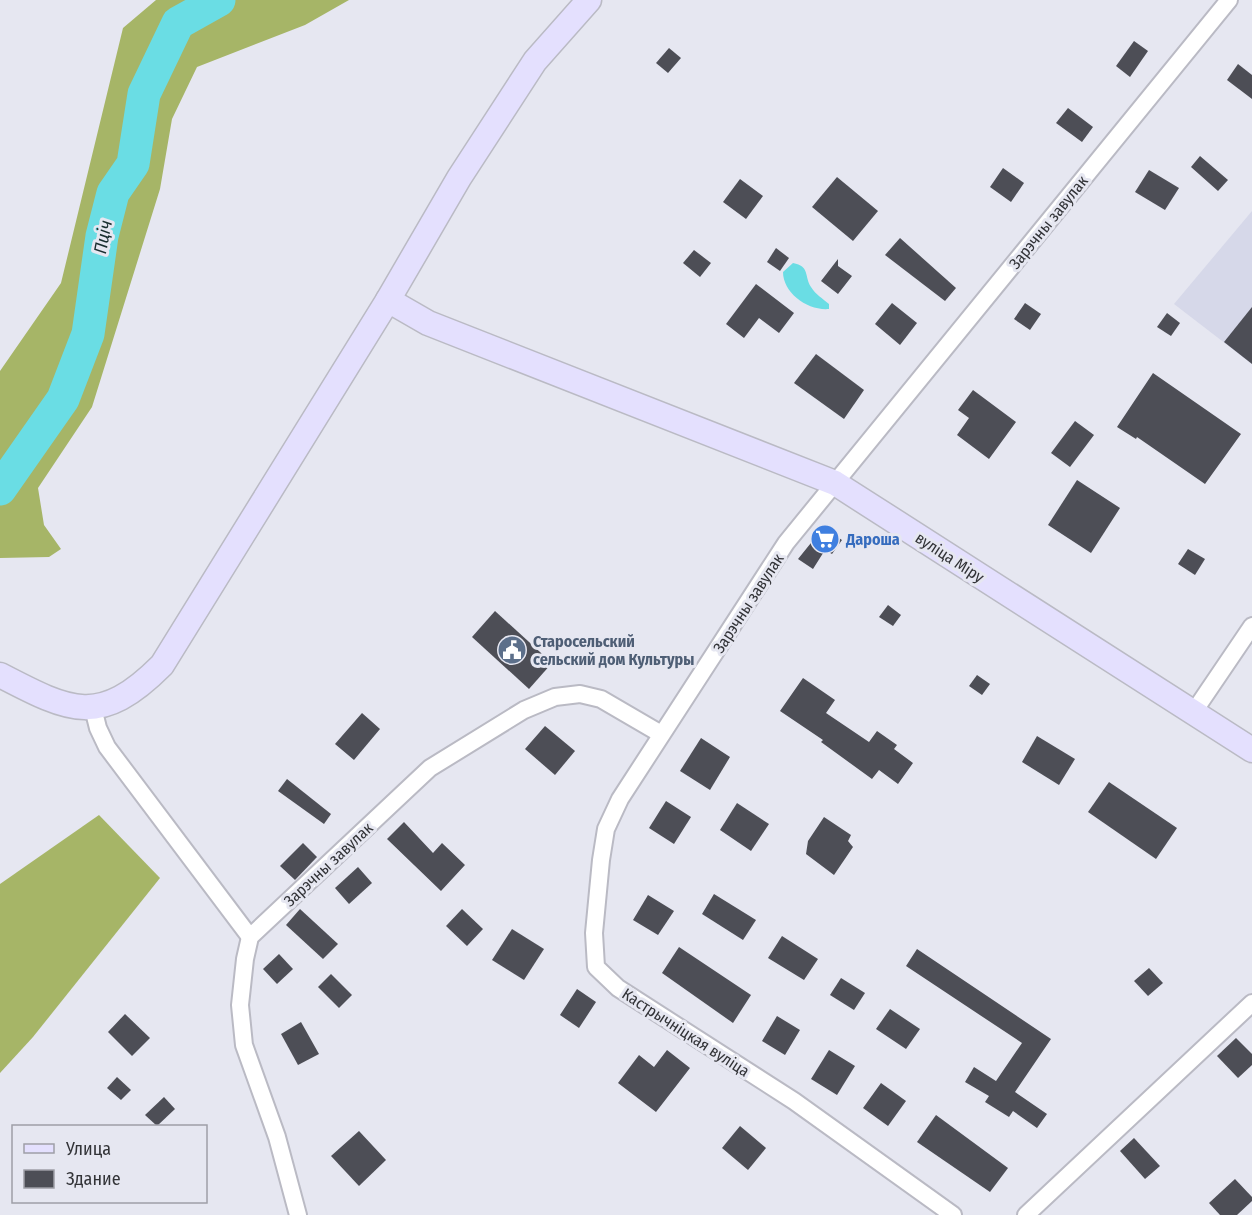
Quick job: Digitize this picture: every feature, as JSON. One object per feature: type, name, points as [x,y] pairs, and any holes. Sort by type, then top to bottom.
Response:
[{"type":"street","points":[[0,675],[48,699],[69,706],[93,708],[114,703],[139,688],[162,665],[388,300],[459,178],[535,61],[589,0]]},
{"type":"street","name":"Зарэчны завулак","points":[[250,937],[430,768],[524,710],[555,697],[580,694],[601,699],[661,734],[754,597],[786,543],[1229,0]]},
{"type":"street","name":"вуліца Міру","points":[[388,300],[428,323],[835,483],[1252,750]]},
{"type":"street","points":[[1192,713],[1252,626]]},
{"type":"street","points":[[93,708],[98,728],[107,747],[250,937],[244,959],[240,1005],[244,1045],[277,1137],[298,1215]]},
{"type":"street","name":"Кастрычніцкая вуліца","points":[[661,734],[620,799],[606,829],[594,933],[596,967],[618,988],[794,1101],[953,1215]]},
{"type":"street","points":[[1026,1215],[1252,1003]]},
{"type":"shaded area","points":[[1252,211],[1252,364],[1174,304]]},
{"type":"green space","points":[[156,0],[349,0],[305,25],[197,67],[172,119],[160,189],[92,407],[38,488],[44,525],[61,549],[49,557],[0,558],[0,371],[61,283],[123,28]]},
{"type":"green space","points":[[99,815],[160,878],[33,1037],[0,1073],[0,884]]},
{"type":"water","points":[[793,263],[802,266],[811,287],[829,304],[829,309],[805,304],[787,287],[783,272]]},
{"type":"building","points":[[1134,41],[1148,51],[1130,77],[1116,66]]},
{"type":"building","points":[[669,48],[681,58],[668,73],[656,63]]},
{"type":"building","points":[[1238,64],[1252,75],[1252,99],[1227,80]]},
{"type":"building","points":[[1068,108],[1093,127],[1082,142],[1056,123]]},
{"type":"building","points":[[1200,156],[1228,180],[1218,191],[1191,167]]},
{"type":"building","points":[[1003,168],[1024,183],[1011,202],[990,187]]},
{"type":"building","points":[[1149,170],[1179,188],[1165,210],[1135,192]]},
{"type":"building","points":[[837,177],[878,211],[853,241],[812,207]]},
{"type":"building","points":[[740,179],[763,196],[746,219],[723,202]]},
{"type":"building","points":[[900,238],[956,288],[945,301],[885,255]]},
{"type":"building","points":[[776,248],[789,258],[780,271],[767,262]]},
{"type":"building","points":[[694,250],[711,263],[700,277],[683,263]]},
{"type":"building","points":[[838,259],[838,266],[852,276],[838,294],[821,281]]},
{"type":"building","points":[[756,284],[794,313],[779,333],[759,318],[744,338],[726,324]]},
{"type":"building","points":[[892,303],[917,323],[900,345],[875,324]]},
{"type":"building","points":[[1025,303],[1041,314],[1030,330],[1014,319]]},
{"type":"building","points":[[1252,307],[1252,364],[1224,342]]},
{"type":"building","points":[[1167,313],[1180,323],[1171,336],[1157,327]]},
{"type":"building","points":[[816,354],[864,390],[844,419],[794,383]]},
{"type":"building","points":[[1153,373],[1241,434],[1205,484],[1137,437],[1136,439],[1117,427]]},
{"type":"building","points":[[973,390],[1016,422],[989,459],[957,435],[969,418],[958,410]]},
{"type":"building","points":[[1075,421],[1094,435],[1070,467],[1051,453]]},
{"type":"building","points":[[1077,480],[1120,508],[1091,553],[1048,525]]},
{"type":"building","points":[[823,528],[842,540],[832,554],[825,550],[813,569],[798,559]]},
{"type":"building","points":[[1188,549],[1205,559],[1195,575],[1178,564]]},
{"type":"building","points":[[888,605],[901,615],[893,626],[879,617]]},
{"type":"building","name":"Старосельский сельский дом Культуры","points":[[495,611],[552,663],[529,689],[472,637]]},
{"type":"building","points":[[977,675],[990,684],[982,695],[969,686]]},
{"type":"building","points":[[803,678],[835,700],[826,713],[869,742],[877,731],[897,745],[894,749],[913,763],[898,784],[879,770],[872,779],[821,742],[823,740],[780,711]]},
{"type":"building","points":[[362,713],[380,729],[354,760],[335,744]]},
{"type":"building","points":[[545,726],[575,751],[555,775],[525,749]]},
{"type":"building","points":[[1037,736],[1075,759],[1059,785],[1022,762]]},
{"type":"building","points":[[701,738],[730,757],[710,790],[680,771]]},
{"type":"building","points":[[287,779],[331,814],[324,824],[278,791]]},
{"type":"building","points":[[1109,782],[1177,828],[1156,859],[1088,812]]},
{"type":"building","points":[[666,801],[691,817],[674,844],[649,828]]},
{"type":"building","points":[[737,803],[769,824],[751,851],[720,830]]},
{"type":"building","points":[[824,817],[851,835],[848,841],[853,847],[834,875],[806,854],[808,841]]},
{"type":"building","points":[[404,822],[433,853],[442,843],[465,865],[441,891],[387,839]]},
{"type":"building","points":[[303,843],[317,857],[295,880],[280,866]]},
{"type":"building","points":[[358,867],[372,883],[349,904],[335,888]]},
{"type":"building","points":[[714,894],[756,920],[743,940],[702,914]]},
{"type":"building","points":[[648,895],[674,911],[658,935],[633,920]]},
{"type":"building","points":[[300,909],[338,944],[323,959],[286,925]]},
{"type":"building","points":[[462,909],[483,929],[467,946],[446,926]]},
{"type":"building","points":[[512,929],[544,949],[524,980],[492,960]]},
{"type":"building","points":[[782,936],[818,959],[804,980],[768,958]]},
{"type":"building","points":[[679,947],[751,995],[733,1023],[662,973]]},
{"type":"building","points":[[917,949],[1051,1039],[1015,1092],[1047,1114],[1037,1128],[1013,1111],[1009,1117],[985,1102],[989,1096],[965,1082],[974,1067],[996,1081],[1022,1043],[906,966]]},
{"type":"building","points":[[279,954],[293,969],[277,984],[263,969]]},
{"type":"building","points":[[1149,968],[1163,983],[1148,996],[1134,981]]},
{"type":"building","points":[[331,974],[352,995],[339,1008],[318,987]]},
{"type":"building","points":[[841,978],[865,993],[854,1010],[830,995]]},
{"type":"building","points":[[577,989],[596,1002],[579,1028],[560,1015]]},
{"type":"building","points":[[890,1009],[920,1029],[906,1049],[876,1029]]},
{"type":"building","points":[[125,1014],[150,1038],[132,1056],[108,1032]]},
{"type":"building","points":[[777,1016],[800,1030],[785,1055],[762,1041]]},
{"type":"building","points":[[301,1022],[319,1054],[298,1065],[281,1034]]},
{"type":"building","points":[[1236,1038],[1252,1054],[1252,1065],[1238,1078],[1217,1056]]},
{"type":"building","points":[[667,1050],[690,1068],[656,1112],[618,1083],[639,1055],[654,1067]]},
{"type":"building","points":[[829,1050],[855,1066],[837,1095],[811,1079]]},
{"type":"building","points":[[117,1077],[131,1090],[121,1100],[107,1088]]},
{"type":"building","points":[[881,1083],[906,1101],[888,1126],[863,1108]]},
{"type":"building","points":[[164,1097],[175,1109],[158,1125],[145,1115]]},
{"type":"building","points":[[936,1115],[1008,1168],[990,1192],[917,1142]]},
{"type":"building","points":[[740,1126],[766,1148],[748,1170],[722,1148]]},
{"type":"building","points":[[359,1131],[386,1160],[359,1186],[331,1156]]},
{"type":"building","points":[[1134,1138],[1160,1166],[1145,1179],[1120,1151]]},
{"type":"building","points":[[1235,1179],[1252,1197],[1252,1201],[1237,1215],[1220,1215],[1209,1203]]},
{"type":"waterway","name":"Пціч","points":[[0,489],[63,399],[88,334],[102,236],[113,193],[133,164],[144,94],[178,23],[219,0]]},
{"type":"place","name":"Дароша","points":[[825,539]]},
{"type":"place","name":"Старосельский сельский дом Культуры","points":[[512,650]]}]
